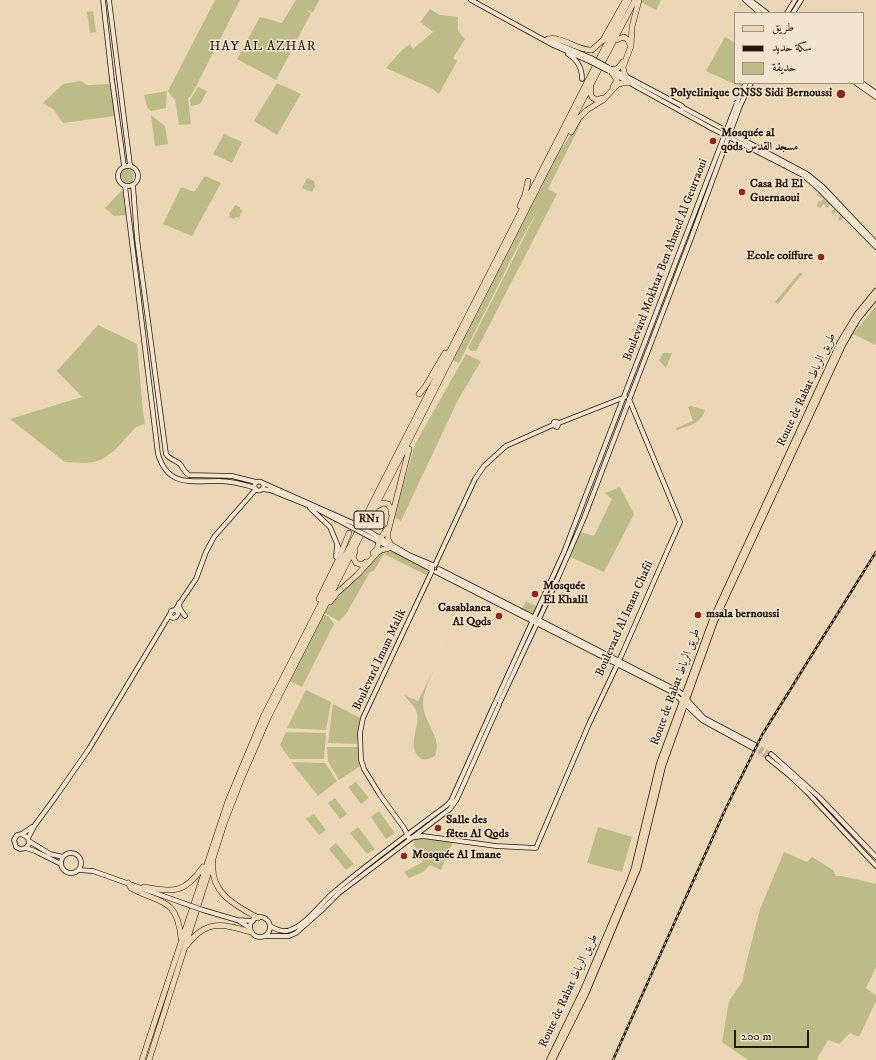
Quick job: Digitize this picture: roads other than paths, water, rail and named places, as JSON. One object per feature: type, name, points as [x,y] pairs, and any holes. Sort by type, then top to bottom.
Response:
[{"type":"highway","points":[[548,39],[556,39],[582,49],[592,50],[603,40],[625,0]]},
{"type":"highway","name":"RN1","points":[[142,1060],[206,863],[228,801],[264,715],[629,0]]},
{"type":"highway","name":"RN1","points":[[149,1060],[214,854],[240,780],[262,732],[550,162],[635,0]]},
{"type":"highway","points":[[550,162],[584,112],[602,100],[618,84],[627,80],[623,67],[631,46],[632,27],[639,0]]},
{"type":"highway","points":[[592,84],[590,95],[594,99],[600,99],[617,82],[611,70],[620,66],[630,45],[628,40],[624,37],[615,40]]},
{"type":"highway","points":[[509,236],[508,231],[524,198],[528,181]]},
{"type":"highway","points":[[419,394],[425,387],[463,323]]},
{"type":"highway","points":[[321,614],[337,593],[357,575],[377,553],[390,546],[388,532],[408,452],[419,422]]},
{"type":"highway","points":[[357,544],[353,557],[356,564],[362,565],[377,549],[386,530],[391,509],[386,503],[376,507]]},
{"type":"highway","points":[[320,605],[319,600],[349,533]]},
{"type":"highway","points":[[214,854],[213,878],[217,887],[224,896],[258,918]]},
{"type":"highway","points":[[141,889],[144,887],[168,891],[180,889],[192,882],[206,863]]},
{"type":"highway","points":[[128,884],[133,889],[165,903],[171,908],[178,921],[181,942]]},
{"type":"highway","points":[[184,950],[198,932],[210,927],[251,930]]},
{"type":"main road","name":"Route de Rabat طريق الرباط","points":[[553,1060],[586,994],[636,875],[663,766],[684,700],[718,605],[836,351],[851,323],[863,306],[876,292]]},
{"type":"main road","name":"Route de Rabat طريق الرباط","points":[[549,1060],[584,988],[631,875],[659,764],[715,621],[841,350],[858,319],[876,297]]},
{"type":"street","points":[[471,0],[553,45],[590,59]]},
{"type":"street","points":[[477,0],[548,39],[611,70],[809,179],[876,247]]},
{"type":"street","points":[[745,0],[759,12]]},
{"type":"street","points":[[750,0],[766,12]]},
{"type":"street","points":[[788,12],[795,0]]},
{"type":"street","points":[[794,12],[801,0]]},
{"type":"street","points":[[124,166],[103,2],[109,2],[130,166]]},
{"type":"street","points":[[540,38],[576,60],[581,70],[582,79]]},
{"type":"street","points":[[728,134],[740,95],[746,84]]},
{"type":"street","points":[[728,134],[751,84]]},
{"type":"street","points":[[857,84],[876,97]]},
{"type":"street","points":[[863,84],[876,93]]},
{"type":"street","points":[[728,134],[810,176],[876,243]]},
{"type":"street","name":"Boulevard Mokhtar Ben Ahmed Al Geurraoui","points":[[626,398],[728,134]]},
{"type":"street","points":[[124,166],[130,166],[137,170],[138,180],[133,185],[125,186],[119,182],[117,176],[120,169],[124,166]]},
{"type":"street","points":[[133,185],[137,239],[166,454],[168,457],[180,464],[185,473],[191,476],[232,476],[256,482],[260,481],[352,525],[618,663],[672,688],[704,718],[754,747]]},
{"type":"street","points":[[125,186],[158,454],[162,465],[172,476],[180,480],[187,482],[234,482],[259,490],[270,490],[352,525]]},
{"type":"street","points":[[536,621],[626,398]]},
{"type":"street","points":[[35,825],[22,834],[17,835],[13,842],[16,847],[18,849],[26,848],[35,851],[61,864],[63,869],[67,872],[72,873],[78,870],[93,872],[203,910],[237,920],[253,921],[258,918],[264,918],[270,926],[284,931],[293,929],[311,915],[332,893],[446,806],[450,800],[568,556],[590,501],[626,398]]},
{"type":"street","name":"Boulevard Imam Malik","points":[[404,828],[380,795],[364,769],[361,760],[360,746],[363,718],[435,569],[475,479],[484,466],[506,446],[553,425],[557,427],[559,423],[626,398]]},
{"type":"street","name":"Boulevard Al Imam Chafii","points":[[424,836],[496,846],[536,848],[589,724],[618,663],[680,522],[626,398]]},
{"type":"street","points":[[180,480],[184,478],[185,473]]},
{"type":"street","points":[[26,848],[35,825],[89,749],[172,610],[175,610],[196,579],[206,552],[214,537],[255,489],[254,485],[256,482]]},
{"type":"street","points":[[262,489],[263,483]]},
{"type":"street","points":[[585,499],[590,501]]},
{"type":"street","points":[[308,506],[327,523],[334,534],[340,551]]},
{"type":"street","points":[[336,557],[337,542]]},
{"type":"street","points":[[179,603],[180,609],[185,616]]},
{"type":"street","points":[[162,629],[178,615],[178,612],[175,610]]},
{"type":"street","points":[[170,614],[174,618]]},
{"type":"street","points":[[237,920],[251,930],[256,936],[287,936],[295,934],[337,895],[454,805],[498,702]]},
{"type":"street","points":[[769,756],[819,797],[876,857]]},
{"type":"street","points":[[799,781],[876,866]]},
{"type":"street","points":[[404,828],[424,836]]},
{"type":"street","points":[[404,828],[408,838],[424,836]]},
{"type":"street","points":[[22,834],[28,840],[50,854],[63,857]]},
{"type":"street","points":[[61,864],[63,857],[67,854],[73,854],[79,858],[81,864],[93,872]]},
{"type":"street","points":[[78,870],[81,864]]},
{"type":"street","points":[[251,930],[253,921]]},
{"type":"street","points":[[265,936],[269,932],[270,926]]},
{"type":"tunnel","points":[[755,745],[771,754]]},
{"type":"tunnel","points":[[753,748],[768,758]]},
{"type":"railway","points":[[613,1060],[725,810],[762,735],[876,552]]},
{"type":"place","name":"Polyclinique ِCNSS Sidi Bernoussi","points":[[841,94]]},
{"type":"place","name":"Mosquée al qods مسجد القدس","points":[[713,141]]},
{"type":"place","name":"Casa Bd El Guernaoui","points":[[742,192]]},
{"type":"place","name":"Ecole coiffure","points":[[821,257]]},
{"type":"place","name":"Mosquée El Khalil","points":[[535,594]]},
{"type":"place","name":"msala bernoussi","points":[[698,615]]},
{"type":"place","name":"Casablanca Al Qods","points":[[499,616]]},
{"type":"place","name":"Salle des fêtes Al Qods","points":[[438,828]]},
{"type":"place","name":"Mosquée Al Imane","points":[[404,856]]},
{"type":"district","name":"HAY AL AZHAR","points":[[263,47]]}]
